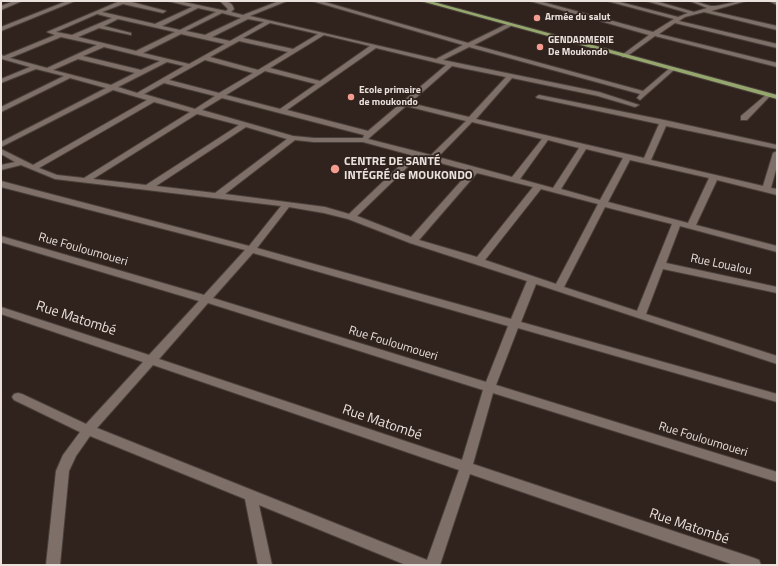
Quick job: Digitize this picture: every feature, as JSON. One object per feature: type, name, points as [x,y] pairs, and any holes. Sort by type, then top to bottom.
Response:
[{"type":"main road","points":[[424,1],[777,97]]},
{"type":"street","points":[[1,8],[19,1]]},
{"type":"street","points":[[1,29],[72,1]]},
{"type":"street","points":[[171,1],[183,2],[196,7],[451,64],[599,94],[635,105]]},
{"type":"street","points":[[137,53],[181,31],[231,9],[230,6],[223,1]]},
{"type":"street","points":[[207,37],[244,17],[284,1]]},
{"type":"street","points":[[315,1],[644,93]]},
{"type":"street","points":[[533,1],[653,34],[777,65]]},
{"type":"street","points":[[610,1],[777,46]]},
{"type":"street","points":[[649,1],[691,12]]},
{"type":"street","points":[[693,1],[711,8]]},
{"type":"street","points":[[624,56],[653,34],[691,12],[743,1]]},
{"type":"street","points":[[163,11],[124,2],[50,32],[190,66]]},
{"type":"street","points":[[156,26],[196,7]]},
{"type":"street","points":[[701,10],[777,28]]},
{"type":"street","points":[[98,12],[231,43]]},
{"type":"street","points":[[73,37],[119,17]]},
{"type":"street","points":[[138,95],[268,22]]},
{"type":"street","points":[[438,60],[510,25]]},
{"type":"street","points":[[98,26],[129,34]]},
{"type":"street","points":[[86,180],[322,34]]},
{"type":"street","points":[[3,58],[60,35]]},
{"type":"street","points":[[238,39],[293,51]]},
{"type":"street","points":[[47,70],[103,45]]},
{"type":"street","points":[[281,111],[375,46]]},
{"type":"street","points":[[78,57],[143,73]]},
{"type":"street","points":[[3,58],[293,138],[314,140],[362,140],[603,202],[777,249]]},
{"type":"street","points":[[205,58],[321,83]]},
{"type":"street","points":[[1,145],[166,60]]},
{"type":"street","points":[[362,140],[451,64]]},
{"type":"street","points":[[1,81],[35,66]]},
{"type":"street","points":[[630,116],[635,105],[644,93],[672,69]]},
{"type":"street","points":[[1,110],[70,76]]},
{"type":"street","points":[[433,158],[511,76]]},
{"type":"street","points":[[163,81],[370,134]]},
{"type":"street","points":[[744,118],[768,95]]},
{"type":"street","points":[[539,97],[664,122],[777,147]]},
{"type":"street","points":[[33,168],[153,99]]},
{"type":"street","points":[[405,104],[777,192]]},
{"type":"street","points":[[646,162],[664,122]]},
{"type":"street","points":[[149,187],[244,125]]},
{"type":"street","points":[[515,179],[547,137]]},
{"type":"street","points":[[218,195],[293,138]]},
{"type":"street","points":[[556,190],[584,146]]},
{"type":"street","points":[[1,151],[33,168],[55,177],[287,204],[325,210],[351,217],[413,241],[777,360]]},
{"type":"street","points":[[766,189],[777,153]]},
{"type":"street","points":[[351,217],[417,154]]},
{"type":"street","points":[[558,288],[627,157]]},
{"type":"street","points":[[1,168],[23,162]]},
{"type":"street","points":[[413,241],[476,169]]},
{"type":"street","points":[[691,226],[714,177]]},
{"type":"street","points":[[1,184],[251,249],[777,398]]},
{"type":"street","points":[[479,262],[539,186]]},
{"type":"street","points":[[53,565],[63,467],[70,453],[88,430],[251,249],[287,204]]},
{"type":"street","points":[[640,316],[676,222]]},
{"type":"street","name":"Rue Fouloumoueri","points":[[1,239],[205,299],[777,476]]},
{"type":"street","name":"Rue Loualou","points":[[660,265],[777,290]]},
{"type":"street","points":[[433,565],[466,468],[489,388],[532,280]]},
{"type":"street","name":"Rue Matombé","points":[[1,310],[152,359],[466,468],[754,565]]},
{"type":"street","points":[[18,397],[88,430],[251,497],[423,565]]},
{"type":"street","points":[[251,497],[265,565]]},
{"type":"place","name":"Armée du salut","points":[[537,18]]},
{"type":"place","name":"GENDARMERIE De Moukondo","points":[[540,47]]},
{"type":"place","name":"Ecole primaire de moukondo","points":[[351,97]]},
{"type":"place","name":"CENTRE DE SANTÉ INTÉGRÉ de MOUKONDO","points":[[335,169]]}]
